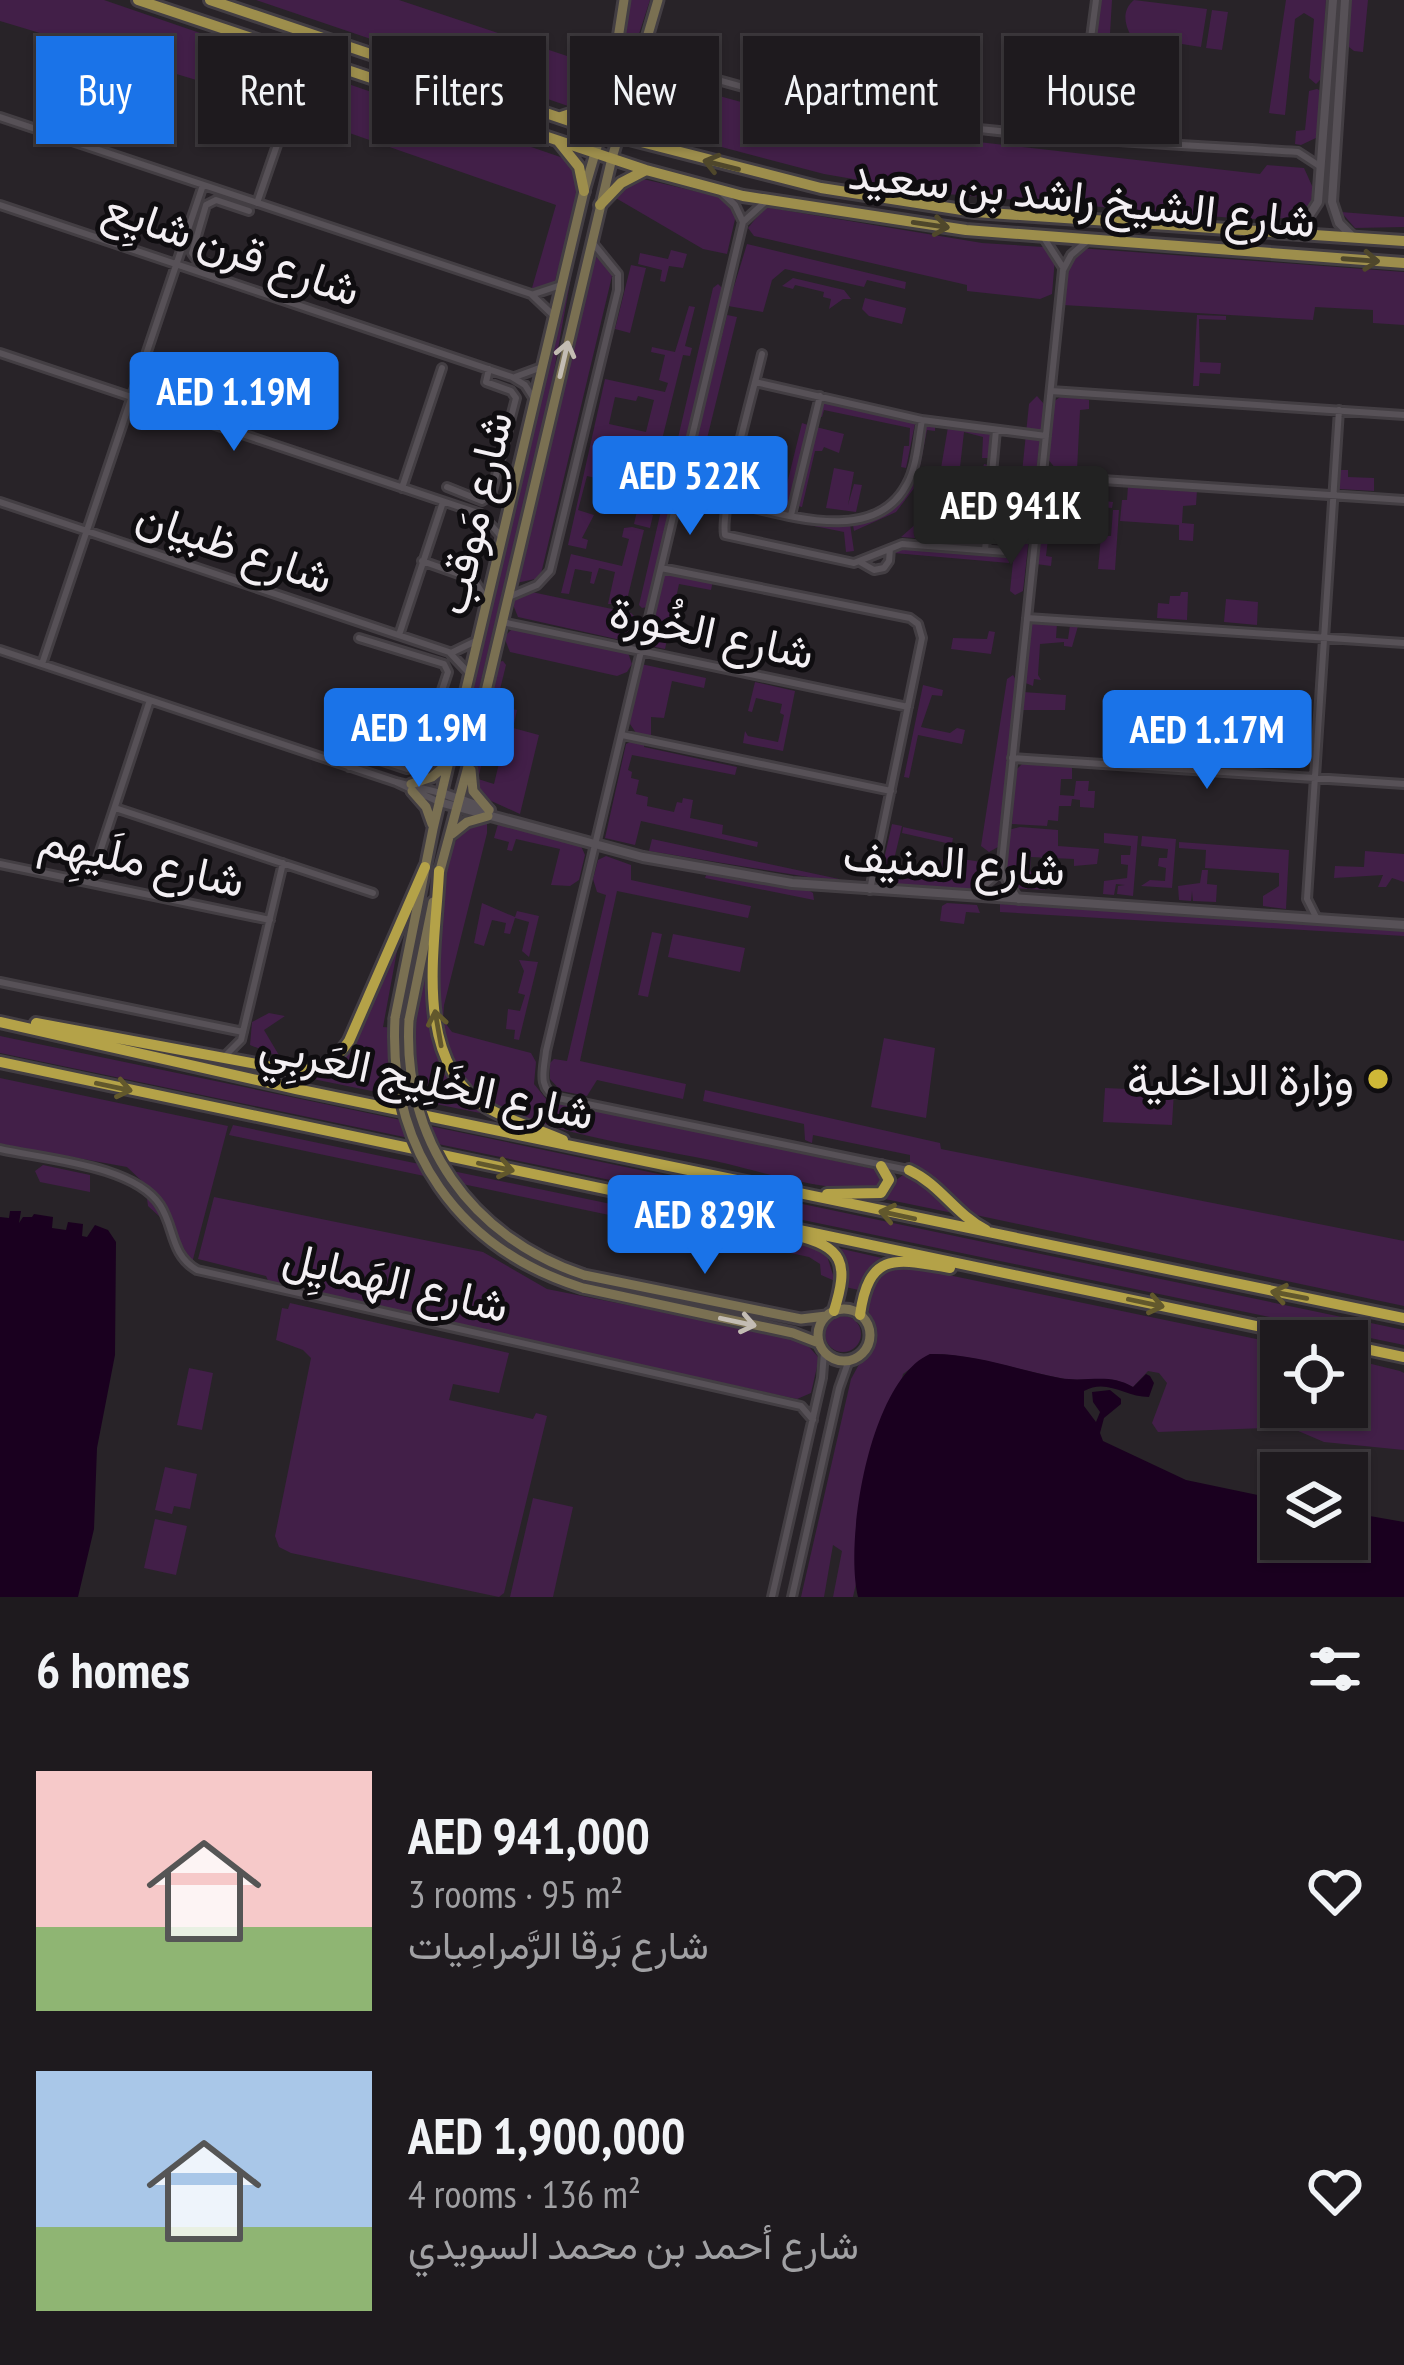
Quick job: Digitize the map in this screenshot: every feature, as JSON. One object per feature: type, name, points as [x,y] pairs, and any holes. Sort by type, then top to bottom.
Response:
[{"type":"highway","points":[[6,1024],[32,1023],[302,1071],[321,1066],[349,1041],[425,867]]},
{"type":"highway","points":[[439,871],[435,1007],[446,1061],[483,1105],[582,1149]]},
{"type":"highway","name":"شارع الخَلِيج العَربِي","points":[[6,1024],[999,1237],[1404,1318]]},
{"type":"highway","name":"شارع الخَلِيج العَربِي","points":[[0,1062],[1260,1327]]},
{"type":"highway","points":[[794,1192],[877,1194],[889,1183],[881,1166]]},
{"type":"highway","points":[[909,1170],[936,1186],[959,1214],[999,1237]]},
{"type":"highway","points":[[698,1209],[826,1244],[839,1259],[842,1272],[830,1313]]},
{"type":"highway","points":[[860,1315],[869,1278],[879,1267],[896,1261],[1031,1279]]},
{"type":"highway","points":[[1368,1349],[1404,1357]]},
{"type":"main road","name":"شارع الشيخ راشد بن سعيد","points":[[138,0],[646,170],[719,190],[966,230],[1404,263]]},
{"type":"main road","name":"شارع الشيخ راشد بن سعيد","points":[[210,0],[570,120]]},
{"type":"main road","name":"شارع مَوقب","points":[[619,36],[624,0]]},
{"type":"main road","name":"شارع مَوقب","points":[[647,36],[658,0]]},
{"type":"main road","points":[[561,117],[570,114]]},
{"type":"main road","points":[[556,140],[579,167],[584,191]]},
{"type":"main road","name":"شارع مَوقب","points":[[599,144],[440,797],[395,1018],[395,1066],[404,1112],[421,1157],[446,1197],[497,1247],[538,1272],[583,1288],[793,1333],[822,1347]]},
{"type":"main road","name":"شارع مَوقب","points":[[615,144],[470,759],[439,871],[409,1020],[408,1065],[416,1109],[444,1170],[471,1206],[542,1259],[584,1275],[801,1318],[830,1313]]},
{"type":"main road","name":"شارع الشيخ راشد بن سعيد","points":[[642,144],[895,202],[974,212],[1404,241]]},
{"type":"main road","points":[[654,144],[658,149]]},
{"type":"main road","points":[[600,205],[621,183],[646,170]]},
{"type":"main road","points":[[448,838],[488,813],[473,791],[470,759]]},
{"type":"main road","points":[[433,829],[429,811],[411,788],[449,762]]},
{"type":"main road","points":[[848,1309],[860,1315],[868,1327],[869,1341],[862,1354],[835,1359],[822,1347],[819,1328],[830,1313],[848,1309]]},
{"type":"street","points":[[1091,36],[1096,0]]},
{"type":"street","points":[[1286,234],[1307,219],[1318,202],[1333,0]]},
{"type":"street","points":[[1345,0],[1332,202],[1339,223],[1354,238]]},
{"type":"street","points":[[719,79],[860,110],[1004,130]]},
{"type":"street","points":[[0,117],[531,294],[562,285]]},
{"type":"street","points":[[1298,152],[1322,139]]},
{"type":"street","points":[[1179,143],[1298,152],[1321,167]]},
{"type":"street","points":[[257,202],[277,144]]},
{"type":"street","points":[[203,184],[193,256],[226,269]]},
{"type":"street","points":[[719,190],[735,205],[742,222],[542,1077],[547,1092],[558,1098],[909,1170]]},
{"type":"street","points":[[42,664],[176,264],[213,200],[249,211]]},
{"type":"street","points":[[742,222],[768,200]]},
{"type":"street","points":[[1318,202],[1325,207],[1332,202]]},
{"type":"street","name":"شارع قرن شايِع","points":[[0,205],[512,377],[535,400]]},
{"type":"street","points":[[1019,900],[1000,871],[1063,270],[1058,254],[1042,236]]},
{"type":"street","points":[[1063,270],[1076,249],[1090,240]]},
{"type":"street","points":[[508,598],[537,585],[550,571],[619,290],[617,274],[592,241]]},
{"type":"street","points":[[531,294],[554,318]]},
{"type":"street","points":[[0,353],[455,506],[482,514],[510,507]]},
{"type":"street","points":[[762,354],[723,529],[728,537],[860,562],[874,570],[884,568],[890,549]]},
{"type":"street","points":[[512,377],[543,366]]},
{"type":"street","points":[[402,488],[442,368]]},
{"type":"street","points":[[447,488],[482,501],[490,498],[516,400],[514,392],[487,382],[489,369]]},
{"type":"street","points":[[755,382],[922,421],[1046,436]]},
{"type":"street","points":[[1051,391],[1404,415]]},
{"type":"street","points":[[791,515],[820,396]]},
{"type":"street","points":[[1317,919],[1307,899],[1339,410]]},
{"type":"street","points":[[680,488],[791,515],[847,523],[875,516],[907,486],[922,421]]},
{"type":"street","points":[[985,550],[996,430]]},
{"type":"street","points":[[1042,476],[1404,500]]},
{"type":"street","points":[[455,506],[460,493]]},
{"type":"street","name":"شارع ظبيان","points":[[0,502],[449,652]]},
{"type":"street","points":[[390,647],[443,502]]},
{"type":"street","points":[[482,514],[502,539]]},
{"type":"street","points":[[860,562],[907,544],[1006,552]]},
{"type":"street","points":[[422,561],[473,580],[487,601]]},
{"type":"street","points":[[661,568],[915,620],[922,633],[870,890]]},
{"type":"street","points":[[473,580],[495,569]]},
{"type":"street","points":[[1027,618],[1404,643]]},
{"type":"street","name":"شارع الخُورة","points":[[502,622],[908,707]]},
{"type":"street","points":[[349,766],[359,754],[407,769],[418,765],[448,668],[359,638]]},
{"type":"street","points":[[449,652],[478,640]]},
{"type":"street","points":[[0,650],[440,797]]},
{"type":"street","points":[[449,652],[462,662],[469,677]]},
{"type":"street","points":[[90,883],[150,700]]},
{"type":"street","points":[[622,735],[891,791]]},
{"type":"street","points":[[1012,758],[1404,784]]},
{"type":"street","name":"شارع المنيف","points":[[440,797],[596,845],[735,875],[870,890],[1404,925]]},
{"type":"street","points":[[115,808],[374,893]]},
{"type":"street","points":[[225,1056],[242,1036],[283,863]]},
{"type":"street","name":"شارع ملَيهِم","points":[[0,864],[270,920]]},
{"type":"street","points":[[971,896],[1000,871]]},
{"type":"street","points":[[1292,917],[1307,899]]},
{"type":"street","points":[[0,982],[242,1036]]},
{"type":"street","points":[[242,1036],[249,1061]]},
{"type":"street","name":"شارع الهَمايِل","points":[[0,1149],[131,1180],[147,1190],[165,1214],[177,1252],[197,1270],[801,1406]]},
{"type":"street","points":[[772,1597],[818,1396],[822,1347]]},
{"type":"street","points":[[792,1597],[838,1388],[849,1360]]},
{"type":"street","points":[[813,1420],[801,1406],[818,1396]]},
{"type":"shaded area","points":[[0,0],[104,0],[209,36],[198,36],[198,80],[174,73],[174,36],[50,36],[0,21]]},
{"type":"shaded area","points":[[256,0],[399,0],[507,36],[372,36]]},
{"type":"shaded area","points":[[629,0],[650,0],[638,36],[625,36]]},
{"type":"shaded area","points":[[1101,0],[1112,0],[1110,36],[1096,36]]},
{"type":"shaded area","points":[[1134,0],[1207,9],[1201,47],[1179,44],[1179,36],[1131,36],[1127,8]]},
{"type":"shaded area","points":[[1286,0],[1326,0],[1321,79],[1316,84],[1309,78],[1314,19],[1304,13],[1295,19],[1285,115],[1269,113]]},
{"type":"shaded area","points":[[1348,0],[1368,0],[1363,52],[1344,43]]},
{"type":"shaded area","points":[[1212,10],[1228,12],[1222,50],[1206,48]]},
{"type":"shaded area","points":[[546,49],[570,57],[570,107],[546,99]]},
{"type":"shaded area","points":[[348,84],[372,92],[372,141],[348,133]]},
{"type":"shaded area","points":[[1309,91],[1321,91],[1318,137],[1295,144],[1296,131],[1305,130]]},
{"type":"shaded area","points":[[719,96],[743,103],[743,144],[980,142],[1260,174],[1267,165],[1304,168],[1313,188],[1310,208],[1293,218],[1245,219],[935,193],[824,174],[710,144],[719,144]]},
{"type":"shaded area","points":[[381,144],[522,144],[569,160],[582,184],[554,284],[541,291],[532,288],[556,205]]},
{"type":"shaded area","points":[[643,179],[720,197],[736,215],[727,254],[703,249],[614,197],[631,182]]},
{"type":"shaded area","points":[[765,207],[982,243],[1044,247],[1055,258],[1052,294],[1040,299],[967,291],[967,285],[754,236],[748,228]]},
{"type":"shaded area","points":[[1341,212],[1404,217],[1404,227],[1355,228]]},
{"type":"shaded area","points":[[747,244],[906,282],[905,289],[867,280],[864,287],[785,269],[772,280],[763,312],[728,306]]},
{"type":"shaded area","points":[[1079,248],[1404,272],[1404,325],[1373,323],[1373,310],[1315,307],[1313,320],[1063,305],[1069,268]]},
{"type":"shaded area","points":[[576,249],[551,388],[475,706],[472,694]]},
{"type":"shaded area","points":[[671,250],[687,254],[683,268],[669,266],[665,282],[660,281],[662,270],[638,264],[640,253],[668,259]]},
{"type":"shaded area","points":[[594,255],[613,272],[540,578],[516,583]]},
{"type":"shaded area","points":[[631,265],[646,268],[630,333],[615,329]]},
{"type":"shaded area","points":[[793,278],[844,290],[851,299],[829,309],[831,299],[823,297],[824,292],[782,286]]},
{"type":"shaded area","points":[[718,284],[722,288],[647,607],[642,608],[713,288]]},
{"type":"shaded area","points":[[865,298],[906,308],[902,324],[869,316],[862,309]]},
{"type":"shaded area","points":[[689,306],[695,307],[685,346],[692,348],[690,356],[683,355],[644,512],[653,515],[650,528],[634,524],[642,489],[587,476],[578,510],[594,515],[582,538],[588,540],[586,549],[568,545],[605,379],[665,392],[668,383],[659,380],[665,355],[651,352],[652,347],[675,352]],"holes":[[[638,396],[654,400],[646,432],[609,424],[615,397],[636,401]],[[645,437],[637,478],[598,469],[604,441],[621,445],[618,457],[623,458],[627,441],[642,444]]]},
{"type":"shaded area","points":[[727,315],[737,317],[696,483],[686,481]]},
{"type":"shaded area","points":[[1197,315],[1226,316],[1226,320],[1199,319],[1200,362],[1221,363],[1220,374],[1200,373],[1199,386],[1193,386]]},
{"type":"shaded area","points":[[1063,395],[1089,400],[1089,409],[1080,410],[1077,470],[1056,469],[1047,458],[1053,402]]},
{"type":"shaded area","points":[[1037,396],[1044,404],[1023,591],[1015,595],[1010,591],[1029,404]]},
{"type":"shaded area","points":[[821,400],[916,419],[906,468],[901,467],[910,428],[824,410],[822,417],[817,416]]},
{"type":"shaded area","points":[[802,423],[808,425],[787,511],[734,498],[735,493],[782,504]]},
{"type":"shaded area","points":[[924,424],[935,426],[935,431],[927,430],[919,471],[940,476],[937,493],[918,483],[896,512],[854,531],[853,525],[887,509],[906,488]]},
{"type":"shaded area","points":[[816,427],[844,434],[839,453],[824,447],[815,451],[802,507],[798,506]]},
{"type":"shaded area","points":[[948,427],[992,431],[990,458],[982,458],[983,437],[964,432],[959,476],[940,474]]},
{"type":"shaded area","points":[[984,464],[988,465],[986,493],[959,482],[952,542],[944,541],[945,518],[943,528],[928,522],[942,531],[940,540],[901,537],[925,516],[929,521],[928,512],[940,503],[935,501],[943,487],[956,488],[957,477],[979,480]]},
{"type":"shaded area","points":[[834,468],[854,472],[848,505],[854,484],[862,485],[856,512],[826,508]]},
{"type":"shaded area","points":[[1338,470],[1348,470],[1348,477],[1374,478],[1374,491],[1339,489]]},
{"type":"shaded area","points":[[1065,483],[1070,484],[1070,498],[1081,499],[1083,485],[1088,485],[1087,499],[1098,500],[1100,487],[1106,487],[1104,501],[1113,502],[1112,508],[1060,504]]},
{"type":"shaded area","points":[[1044,486],[1056,487],[1056,531],[1079,534],[1078,542],[1048,539],[1046,556],[1052,557],[1051,566],[1036,564]]},
{"type":"shaded area","points":[[1128,486],[1197,490],[1196,505],[1183,506],[1182,523],[1194,524],[1193,541],[1179,540],[1179,525],[1120,521]]},
{"type":"shaded area","points":[[731,503],[831,525],[850,524],[854,551],[846,552],[844,532],[730,509]]},
{"type":"shaded area","points":[[1113,510],[1119,510],[1115,570],[1098,569],[1101,536],[1111,536]]},
{"type":"shaded area","points":[[624,528],[644,530],[626,604],[608,604],[615,572],[599,568],[594,584],[590,583],[592,572],[575,569],[569,594],[561,593],[571,554],[622,566],[629,539],[622,537]]},
{"type":"shaded area","points":[[899,545],[1010,555],[1009,563],[894,553]]},
{"type":"shaded area","points":[[672,572],[713,581],[711,590],[679,584],[665,649],[651,646],[648,640],[663,575]]},
{"type":"shaded area","points":[[527,591],[631,613],[639,631],[625,641],[518,617],[512,602]]},
{"type":"shaded area","points":[[1188,592],[1187,620],[1157,618],[1158,603],[1169,604],[1170,596]]},
{"type":"shaded area","points":[[1226,599],[1258,602],[1257,625],[1224,622]]},
{"type":"shaded area","points":[[1035,622],[1057,623],[1056,638],[1068,639],[1070,625],[1078,626],[1072,647],[1064,642],[1040,644],[1041,680],[1034,679],[1033,686],[1023,682],[1029,627]]},
{"type":"shaded area","points":[[514,627],[627,650],[632,664],[617,676],[510,652],[504,637]]},
{"type":"shaded area","points":[[989,631],[995,632],[991,654],[951,649],[953,638],[987,639]]},
{"type":"shaded area","points":[[498,662],[506,665],[478,779],[494,784],[512,709],[517,710],[513,728],[539,735],[520,814],[478,795],[471,776]]},
{"type":"shaded area","points":[[641,664],[706,678],[704,688],[672,681],[664,718],[651,717],[651,736],[636,733],[628,721]]},
{"type":"shaded area","points":[[1013,675],[998,847],[989,852],[981,846],[1007,679]]},
{"type":"shaded area","points":[[755,682],[795,691],[783,751],[743,743],[745,731],[748,736],[778,742],[784,715],[782,704],[756,698],[752,712],[748,711]]},
{"type":"shaded area","points":[[923,685],[943,690],[942,696],[932,695],[921,727],[950,733],[965,730],[962,744],[918,735],[909,778],[904,777]]},
{"type":"shaded area","points":[[1023,692],[1066,695],[1065,710],[1022,710]]},
{"type":"shaded area","points":[[1146,732],[1180,734],[1178,758],[1145,756]]},
{"type":"shaded area","points":[[634,740],[644,747],[737,767],[735,775],[632,755],[628,770],[631,778],[639,780],[636,794],[648,797],[647,806],[674,812],[683,798],[693,800],[690,818],[723,825],[722,834],[758,842],[757,847],[641,821],[635,845],[605,838],[626,744]]},
{"type":"shaded area","points":[[1025,761],[1072,767],[1072,779],[1061,779],[1060,795],[1074,796],[1076,781],[1089,781],[1088,791],[1095,791],[1094,808],[1080,807],[1080,800],[1072,799],[1071,806],[1059,806],[1058,821],[1048,820],[1047,826],[1012,824],[1015,771]]},
{"type":"shaded area","points":[[481,820],[487,823],[487,833],[444,1005],[443,1020],[452,1032],[531,1053],[536,1062],[534,1084],[547,1100],[874,1169],[882,1178],[878,1186],[819,1185],[573,1132],[509,1113],[471,1088],[446,1049],[437,982],[448,858],[459,836]]},
{"type":"shaded area","points":[[498,824],[581,846],[585,855],[579,880],[570,886],[551,885],[560,849],[516,839],[512,851],[507,850],[509,842],[494,838]]},
{"type":"shaded area","points":[[892,824],[902,826],[892,868],[939,876],[946,843],[902,833],[903,827],[953,838],[945,878],[957,880],[962,859],[995,864],[994,872],[969,889],[884,884],[879,881]]},
{"type":"shaded area","points":[[1008,830],[1058,830],[1058,846],[1099,849],[1097,864],[1074,866],[1074,859],[1031,857],[1030,871],[1045,882],[1045,890],[1014,888],[1005,872]]},
{"type":"shaded area","points":[[1104,833],[1138,836],[1133,896],[1117,894],[1118,886],[1125,885],[1116,884],[1114,895],[1103,894],[1104,881],[1127,878],[1128,865],[1121,864],[1121,855],[1130,855],[1131,846],[1104,843]]},
{"type":"shaded area","points":[[1142,836],[1176,839],[1172,888],[1141,886],[1150,880],[1165,881],[1166,868],[1158,866],[1159,858],[1167,858],[1168,849],[1141,846]]},
{"type":"shaded area","points":[[652,839],[839,879],[839,882],[649,851]]},
{"type":"shaded area","points":[[1179,842],[1289,850],[1286,909],[1263,906],[1263,896],[1279,886],[1279,873],[1205,868],[1206,850],[1179,848]]},
{"type":"shaded area","points":[[1365,851],[1404,854],[1404,882],[1392,878],[1386,887],[1378,887],[1383,875],[1334,878],[1335,866],[1364,867]]},
{"type":"shaded area","points":[[606,856],[631,865],[631,880],[751,906],[748,918],[617,891],[580,1061],[686,1084],[683,1099],[597,1080],[587,1096],[561,1091],[550,1079],[550,1063],[567,1061],[606,895],[597,892],[593,879],[598,860]]},
{"type":"shaded area","points":[[1202,870],[1208,870],[1207,884],[1217,885],[1216,902],[1193,901],[1192,891],[1191,901],[1179,900],[1178,886],[1200,883]]},
{"type":"shaded area","points":[[707,873],[805,888],[814,900],[705,878]]},
{"type":"shaded area","points":[[482,903],[515,917],[517,911],[539,916],[529,957],[522,951],[529,922],[515,918],[510,934],[504,933],[506,923],[492,920],[484,946],[474,943]]},
{"type":"shaded area","points":[[947,903],[977,905],[980,913],[966,912],[964,924],[940,921]]},
{"type":"shaded area","points":[[1000,904],[1404,928],[1404,936],[1000,912]]},
{"type":"shaded area","points":[[652,932],[662,934],[648,997],[638,995]]},
{"type":"shaded area","points":[[673,934],[745,948],[740,972],[668,957]]},
{"type":"shaded area","points":[[399,940],[383,1027],[411,1029],[430,946],[434,1041],[452,1078],[490,1115],[303,1077],[332,1066],[345,1055]]},
{"type":"shaded area","points":[[519,960],[538,962],[519,1040],[514,1039],[515,1030],[506,1029],[508,1009],[520,1011],[525,995],[518,993],[524,971]]},
{"type":"shaded area","points":[[269,1013],[285,1016],[264,1030],[280,1057],[250,1045],[252,1022]]},
{"type":"shaded area","points":[[0,1036],[1356,1320],[1284,1320],[0,1053]]},
{"type":"shaded area","points":[[884,1038],[935,1048],[926,1118],[871,1107]]},
{"type":"shaded area","points":[[0,1078],[228,1126],[192,1263],[173,1229],[148,1206],[145,1184],[127,1167],[0,1144]]},
{"type":"shaded area","points":[[1105,1088],[1174,1091],[1172,1125],[1103,1122]]},
{"type":"shaded area","points":[[705,1090],[940,1143],[941,1149],[1404,1241],[1404,1306],[971,1214],[930,1176],[910,1165],[910,1155],[813,1135],[812,1143],[805,1140],[804,1124],[703,1101]]},
{"type":"shaded area","points":[[233,1125],[807,1245],[827,1256],[835,1281],[821,1275],[820,1264],[809,1257],[229,1135]]},
{"type":"shaded area","points":[[43,1165],[90,1175],[90,1192],[40,1182],[35,1171]]},
{"type":"shaded area","points":[[904,1174],[938,1193],[953,1213],[875,1197]]},
{"type":"shaded area","points":[[214,1197],[483,1252],[547,1289],[803,1340],[819,1358],[811,1393],[797,1399],[270,1285],[266,1276],[198,1259]]},
{"type":"shaded area","points":[[10,1211],[21,1211],[19,1223],[34,1214],[53,1217],[52,1228],[66,1230],[68,1222],[83,1224],[82,1236],[87,1237],[95,1225],[108,1230],[116,1242],[115,1355],[97,1448],[94,1529],[78,1597],[0,1597],[0,1217],[9,1218]]},
{"type":"shaded area","points":[[838,1248],[882,1258],[868,1269],[859,1290],[845,1287],[846,1266]]},
{"type":"shaded area","points":[[889,1266],[905,1266],[1260,1340],[1263,1428],[1158,1432],[1152,1423],[1167,1383],[1159,1373],[1148,1371],[1133,1387],[1114,1380],[1060,1378],[979,1359],[930,1354],[903,1374],[853,1597],[833,1597],[842,1551],[833,1545],[824,1597],[801,1597],[851,1379],[874,1337],[866,1299]]},
{"type":"shaded area","points":[[290,1303],[509,1353],[499,1393],[453,1384],[449,1400],[533,1419],[536,1413],[547,1416],[504,1593],[499,1597],[279,1547],[275,1536],[311,1358],[276,1340],[282,1308],[288,1309]]},
{"type":"shaded area","points":[[843,1316],[856,1321],[861,1334],[856,1347],[843,1352],[830,1347],[825,1334],[830,1321]]},
{"type":"shaded area","points":[[1368,1322],[1404,1330],[1404,1345],[1368,1338]]},
{"type":"shaded area","points":[[930,1354],[946,1354],[1060,1378],[1115,1380],[1133,1387],[1146,1374],[1154,1383],[1149,1397],[1100,1386],[1084,1391],[1084,1406],[1096,1422],[1100,1412],[1092,1392],[1110,1390],[1121,1399],[1104,1418],[1103,1441],[1186,1480],[1260,1496],[1260,1560],[1368,1560],[1368,1516],[1404,1522],[1404,1597],[858,1597],[855,1538],[866,1464],[891,1395],[909,1370]]},
{"type":"shaded area","points":[[1368,1363],[1404,1373],[1404,1450],[1324,1442],[1291,1428],[1368,1428]]},
{"type":"shaded area","points":[[189,1368],[213,1373],[202,1430],[177,1425]]},
{"type":"shaded area","points":[[165,1467],[197,1474],[190,1509],[174,1506],[172,1514],[155,1510]]},
{"type":"shaded area","points":[[533,1498],[573,1507],[553,1597],[510,1597]]},
{"type":"shaded area","points":[[155,1519],[187,1526],[176,1575],[144,1568]]},
{"type":"place","name":"وزارة الداخلية","points":[[1378,1079]]}]
